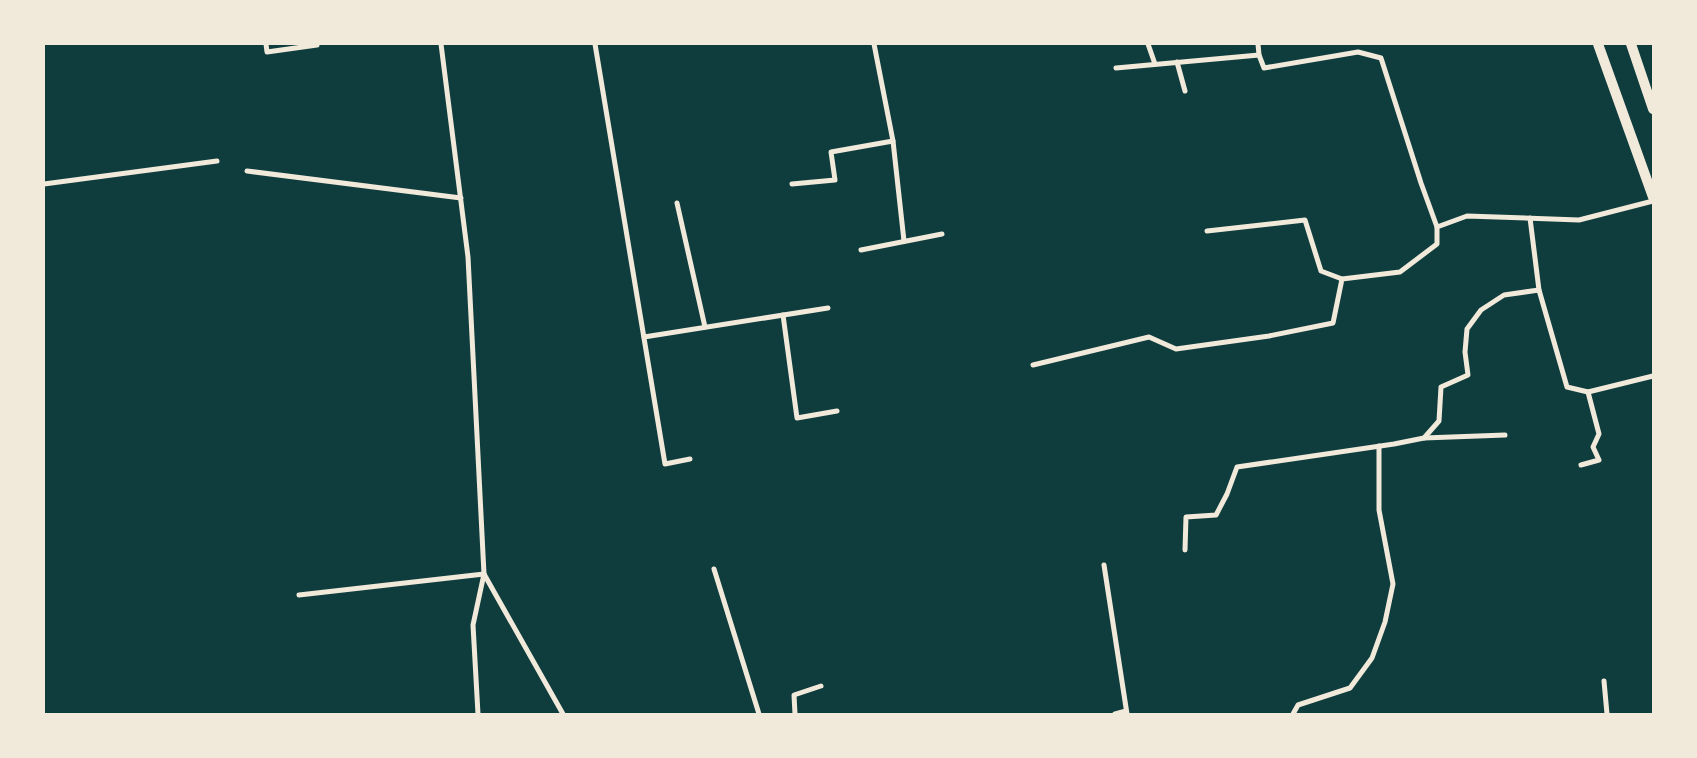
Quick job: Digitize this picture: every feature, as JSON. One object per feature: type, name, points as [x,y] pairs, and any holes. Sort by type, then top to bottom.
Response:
[{"type":"main road","points":[[1598,44],[1653,199]]},
{"type":"main road","points":[[1631,44],[1653,109]]},
{"type":"street","points":[[266,44],[267,52],[317,45]]},
{"type":"street","points":[[441,44],[468,257],[484,574],[473,625],[478,714]]},
{"type":"street","points":[[595,44],[665,464],[690,459]]},
{"type":"street","points":[[874,44],[893,141],[904,241]]},
{"type":"street","points":[[1148,44],[1155,64]]},
{"type":"street","points":[[1207,231],[1305,220],[1321,271],[1342,279],[1400,272],[1437,244],[1437,227],[1380,58],[1358,52],[1264,68],[1258,44]]},
{"type":"street","points":[[1116,68],[1260,55]]},
{"type":"street","points":[[1177,62],[1186,91]]},
{"type":"street","points":[[792,184],[835,180],[831,152],[893,141]]},
{"type":"street","points":[[44,184],[217,161]]},
{"type":"street","points":[[247,171],[460,198]]},
{"type":"street","points":[[1437,227],[1468,216],[1580,220],[1653,199]]},
{"type":"street","points":[[677,203],[704,327]]},
{"type":"street","points":[[1530,218],[1539,290],[1567,387],[1588,392],[1653,376]]},
{"type":"street","points":[[862,250],[942,234]]},
{"type":"street","points":[[1032,365],[1150,337],[1176,349],[1269,336],[1333,323],[1342,279]]},
{"type":"street","points":[[1424,438],[1439,422],[1441,387],[1468,376],[1465,352],[1467,329],[1481,310],[1504,296],[1539,290]]},
{"type":"street","points":[[644,337],[828,308]]},
{"type":"street","points":[[784,315],[797,418],[837,410]]},
{"type":"street","points":[[1581,465],[1599,460],[1593,447],[1599,434],[1588,392]]},
{"type":"street","points":[[1185,550],[1186,517],[1216,514],[1237,467],[1424,438],[1505,435]]},
{"type":"street","points":[[1293,714],[1298,705],[1350,688],[1372,658],[1385,622],[1393,584],[1379,510],[1379,446]]},
{"type":"street","points":[[1104,565],[1127,713],[1115,714]]},
{"type":"street","points":[[714,569],[760,714]]},
{"type":"street","points":[[299,594],[484,574]]},
{"type":"street","points":[[484,574],[563,714]]},
{"type":"street","points":[[1604,681],[1607,714]]},
{"type":"street","points":[[795,714],[794,695],[821,686]]}]
